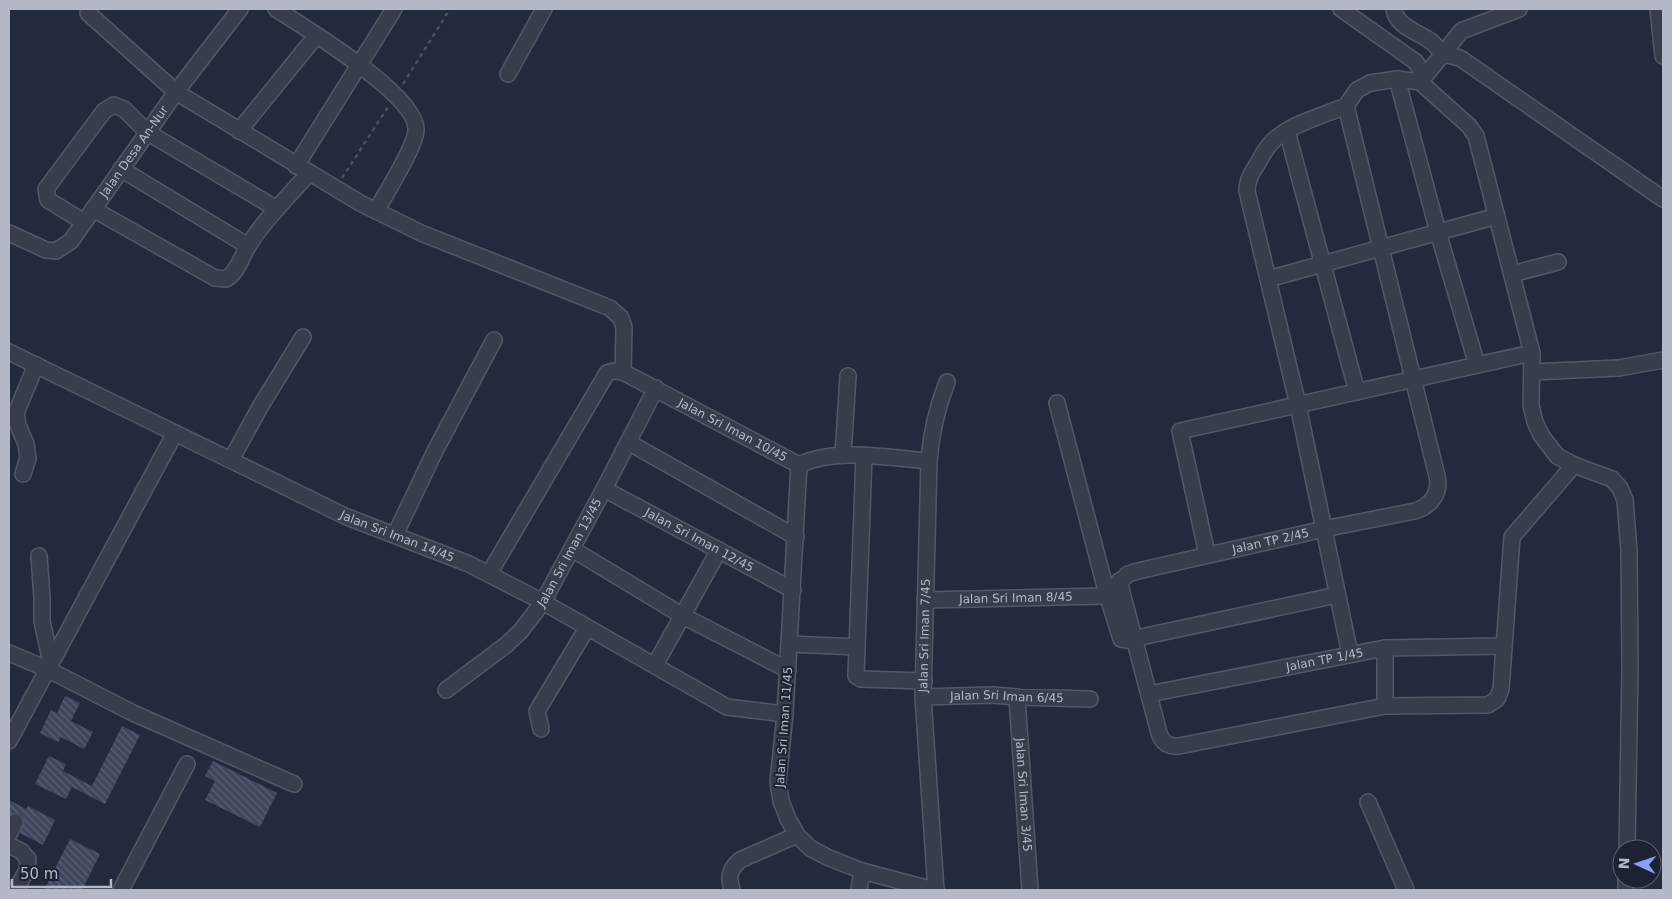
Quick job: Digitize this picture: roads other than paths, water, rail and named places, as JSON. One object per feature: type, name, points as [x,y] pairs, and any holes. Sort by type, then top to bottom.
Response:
[{"type":"street","name":"Jalan Desa An-Nur","points":[[9,233],[41,248],[56,251],[71,241],[176,92],[240,9]]},
{"type":"street","points":[[276,9],[359,64],[396,95],[415,121],[414,142],[376,211]]},
{"type":"street","points":[[93,209],[220,280],[230,276],[248,246],[277,209],[303,170],[359,64],[394,9]]},
{"type":"street","points":[[508,74],[544,9]]},
{"type":"street","points":[[1341,9],[1416,62],[1422,79],[1474,132],[1532,353],[1532,412],[1541,435],[1557,456],[1574,466],[1612,479],[1620,488],[1625,500],[1629,551],[1630,668],[1627,839]]},
{"type":"street","points":[[1394,9],[1401,23],[1431,42],[1443,54],[1466,61],[1663,199]]},
{"type":"street","points":[[1350,654],[1298,405],[1248,196],[1247,186],[1249,178],[1263,153],[1287,130],[1346,106],[1358,90],[1366,85],[1397,80],[1422,79],[1461,31],[1519,9]]},
{"type":"street","points":[[1658,9],[1663,56]]},
{"type":"street","points":[[88,13],[176,92],[303,170],[376,211],[421,233],[610,308],[621,318],[624,327],[623,372],[614,371],[607,373],[489,574]]},
{"type":"street","points":[[239,131],[316,36]]},
{"type":"street","points":[[1397,80],[1438,232],[1477,365]]},
{"type":"street","points":[[84,222],[48,200],[46,189],[104,110],[114,105],[124,109],[147,132],[277,209]]},
{"type":"street","points":[[1346,106],[1414,379]]},
{"type":"street","points":[[1287,130],[1357,392]]},
{"type":"street","points":[[121,169],[248,246]]},
{"type":"street","points":[[1268,279],[1497,216]]},
{"type":"street","points":[[1512,274],[1558,262]]},
{"type":"street","points":[[231,460],[260,407],[304,336]]},
{"type":"street","points":[[395,535],[434,450],[494,340]]},
{"type":"street","name":"Jalan Sri Iman 14/45","points":[[9,352],[347,516],[469,564],[543,602],[727,707],[785,714]]},
{"type":"street","points":[[1207,554],[1180,431],[1532,353]]},
{"type":"street","points":[[1532,372],[1618,368],[1663,360]]},
{"type":"street","points":[[23,474],[28,458],[26,444],[18,425],[16,413],[36,365]]},
{"type":"street","name":"Jalan Sri Iman 10/45","points":[[623,372],[799,465],[822,457],[843,455],[929,461]]},
{"type":"street","points":[[843,455],[848,376]]},
{"type":"street","name":"Jalan TP 2/45","points":[[1107,594],[1128,574],[1138,571],[1324,529],[1415,512],[1427,506],[1435,496],[1438,479],[1414,379]]},
{"type":"street","name":"Jalan Sri Iman 7/45","points":[[935,890],[923,697],[929,461],[931,435],[937,407],[947,382]]},
{"type":"street","name":"Jalan Sri Iman 13/45","points":[[446,690],[506,645],[520,632],[543,602],[656,388]]},
{"type":"street","points":[[1056,403],[1119,636],[1124,640],[1337,595]]},
{"type":"street","points":[[9,741],[175,433]]},
{"type":"street","points":[[628,442],[796,537]]},
{"type":"street","points":[[864,456],[856,672],[858,678],[924,681]]},
{"type":"street","name":"Jalan Sri Iman 11/45","points":[[799,465],[788,670],[778,782],[781,801],[797,835],[810,848],[862,871],[917,888],[935,890]]},
{"type":"street","points":[[1119,581],[1161,738],[1168,745],[1174,746],[1385,706],[1483,706],[1493,703],[1501,689],[1512,537],[1574,466]]},
{"type":"street","name":"Jalan Sri Iman 12/45","points":[[604,489],[793,590]]},
{"type":"street","points":[[572,549],[683,616],[788,670]]},
{"type":"street","points":[[655,666],[719,550]]},
{"type":"street","points":[[39,556],[42,621],[49,666]]},
{"type":"street","name":"Jalan Sri Iman 8/45","points":[[926,600],[1098,596],[1107,594]]},
{"type":"street","points":[[541,729],[537,711],[587,628]]},
{"type":"street","points":[[789,644],[857,647]]},
{"type":"street","name":"Jalan TP 1/45","points":[[1149,694],[1385,648],[1503,646]]},
{"type":"street","points":[[1385,648],[1385,706]]},
{"type":"street","points":[[9,653],[49,666],[133,713],[294,784]]},
{"type":"street","name":"Jalan Sri Iman 6/45","points":[[923,697],[992,695],[1017,698],[1090,699]]},
{"type":"street","name":"Jalan Sri Iman 3/45","points":[[1017,698],[1030,890]]},
{"type":"street","points":[[121,890],[187,764]]},
{"type":"street","points":[[1368,802],[1406,890]]},
{"type":"street","points":[[732,890],[729,880],[730,872],[733,866],[740,860],[797,835]]},
{"type":"street","points":[[9,845],[21,851],[28,859],[27,870],[16,890]]},
{"type":"street","points":[[859,890],[862,871]]}]
